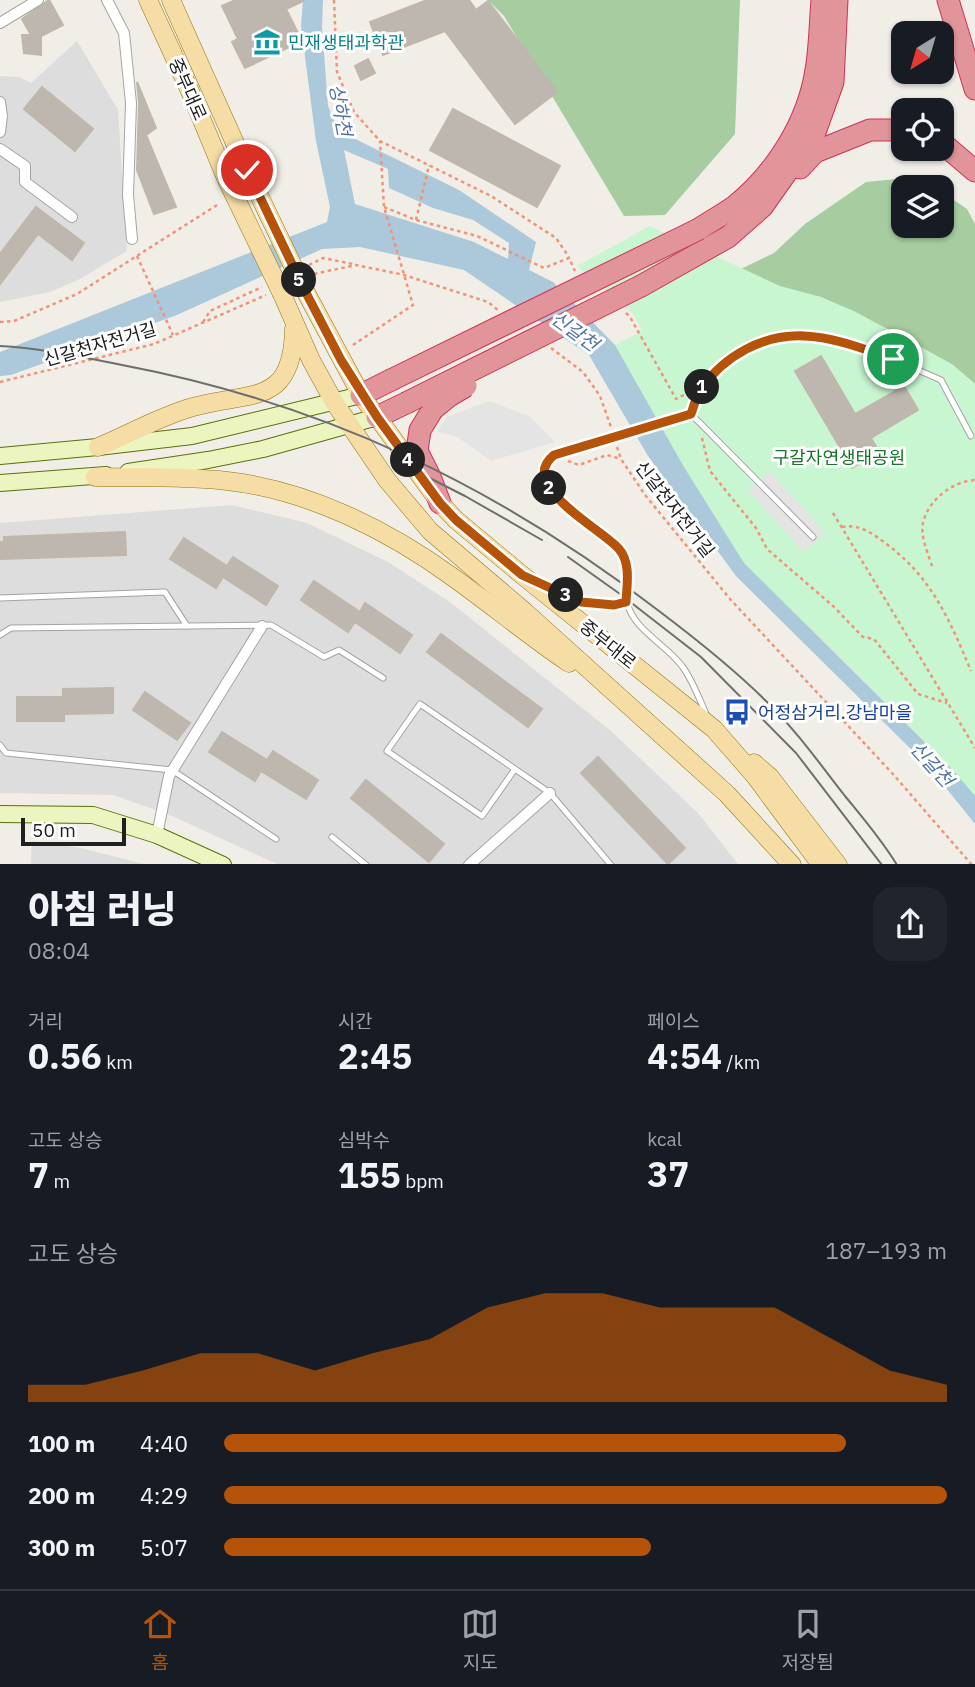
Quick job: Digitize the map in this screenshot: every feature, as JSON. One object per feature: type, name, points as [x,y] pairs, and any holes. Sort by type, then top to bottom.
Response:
[{"type":"highway","points":[[361,395],[699,229],[735,206],[768,175],[792,138],[807,108],[816,70],[822,0]]},
{"type":"highway","points":[[762,207],[815,132],[833,82],[836,0]]},
{"type":"highway","points":[[948,0],[975,89]]},
{"type":"highway","points":[[440,503],[417,451],[420,430],[433,409],[449,396],[728,237],[762,207],[815,152],[870,130],[891,130]]},
{"type":"highway","points":[[954,153],[975,171]]},
{"type":"highway","points":[[377,417],[641,286]]},
{"type":"main road","name":"중부대로","points":[[148,0],[226,178],[279,293],[294,318],[311,360],[348,425],[387,480],[430,531],[624,699],[727,794],[792,864]]},
{"type":"main road","name":"중부대로","points":[[170,0],[247,170],[308,281],[361,395],[440,503],[456,520],[522,575],[714,729],[755,776],[821,864]]},
{"type":"main road","points":[[98,447],[192,407],[265,393],[286,374],[294,350],[294,318]]},
{"type":"main road","points":[[0,456],[192,436],[361,395]]},
{"type":"main road","points":[[0,483],[94,477],[208,460],[252,452],[377,417]]},
{"type":"main road","points":[[94,477],[228,481],[299,496],[376,529],[453,577],[525,633],[624,699]]},
{"type":"main road","points":[[714,729],[770,777],[838,864]]},
{"type":"main road","points":[[727,794],[779,864]]},
{"type":"main road","points":[[0,814],[93,815],[157,835],[223,864]]},
{"type":"street","points":[[0,23],[37,0]]},
{"type":"street","points":[[107,0],[124,33],[131,103],[128,195],[132,239]]},
{"type":"street","points":[[0,102],[0,132]]},
{"type":"street","points":[[0,149],[25,166],[25,182],[72,217]]},
{"type":"street","points":[[157,835],[172,770],[262,625]]},
{"type":"street","points":[[469,864],[550,793]]},
{"type":"lane","points":[[691,414],[700,390],[725,363],[749,347],[777,338],[803,336],[849,344],[941,380],[971,436]]},
{"type":"lane","points":[[691,414],[554,455],[546,461],[542,474],[545,484],[554,495],[619,549],[628,571],[626,602],[635,620],[684,667],[714,729]]},
{"type":"lane","points":[[691,414],[814,537]]},
{"type":"lane","points":[[522,575],[581,602],[614,605],[626,602]]},
{"type":"lane","points":[[0,598],[164,592],[187,626]]},
{"type":"lane","points":[[0,635],[11,628],[271,625],[324,657],[340,650],[383,678]]},
{"type":"lane","points":[[515,769],[482,816],[387,751],[419,704],[515,769],[550,793],[611,864]]},
{"type":"lane","points":[[0,745],[6,753],[172,770],[276,839]]},
{"type":"lane","points":[[332,837],[366,864]]},
{"type":"path","points":[[334,0],[337,72],[354,112],[380,141],[491,196],[556,238],[569,258]]},
{"type":"path","points":[[351,347],[413,304],[384,207],[380,141]]},
{"type":"path","points":[[416,220],[429,165]]},
{"type":"path","points":[[0,322],[14,321],[77,294],[217,205]]},
{"type":"path","points":[[384,207],[416,220],[477,236],[535,263]]},
{"type":"path","points":[[137,256],[173,335]]},
{"type":"path","points":[[308,281],[356,265],[404,275],[488,302],[499,310]]},
{"type":"path","name":"신갈천자전거길","points":[[0,382],[154,344],[279,293]]},
{"type":"path","points":[[630,317],[676,400],[689,392]]},
{"type":"path","points":[[552,349],[583,372],[600,396],[613,434]]},
{"type":"path","points":[[701,436],[710,471],[756,528],[767,549],[833,606],[863,637],[874,639],[918,694],[947,703]]},
{"type":"path","name":"신갈천자전거길","points":[[617,447],[621,459],[645,495],[730,598],[972,864]]},
{"type":"path","points":[[562,459],[579,465],[607,455],[621,459]]},
{"type":"path","points":[[932,566],[922,524],[931,505],[950,488],[975,480]]},
{"type":"path","points":[[833,513],[975,748]]},
{"type":"path","points":[[842,527],[850,525],[868,530],[896,550],[921,574],[939,600],[971,671]]},
{"type":"shaded area","points":[[77,41],[118,110],[127,251],[78,280],[50,292],[0,302],[0,76],[19,77],[31,83]]},
{"type":"shaded area","points":[[489,401],[529,416],[555,442],[491,461],[456,436],[437,432],[446,417]]},
{"type":"shaded area","points":[[770,471],[825,533],[803,552],[748,490]]},
{"type":"shaded area","points":[[232,505],[307,523],[388,562],[450,602],[611,731],[697,812],[738,864],[277,864],[170,815],[113,795],[0,793],[0,523]]},
{"type":"shaded area","points":[[32,841],[81,848],[144,864],[31,864]]},
{"type":"green space","points":[[488,0],[740,0],[735,134],[665,215],[624,216],[504,16]]},
{"type":"green space","points":[[891,180],[891,238],[954,238],[954,200],[967,209],[975,224],[975,384],[953,365],[894,332],[821,297],[726,283],[741,269],[774,253],[805,224],[866,182]]},
{"type":"green space","name":"구갈자연생태공원","points":[[650,226],[780,286],[821,297],[856,312],[953,365],[975,384],[975,796],[939,755],[744,563],[684,467],[615,345],[642,331],[633,314],[577,266]]},
{"type":"water","name":"신갈천","points":[[303,0],[323,0],[322,27],[328,106],[339,131],[459,190],[536,242],[529,270],[553,282],[615,345],[684,467],[744,563],[953,770],[975,796],[975,824],[930,768],[736,576],[648,456],[589,355],[464,270],[360,247],[322,249],[177,315],[11,375],[0,376],[0,352],[327,222],[330,207],[316,141],[301,26]],"holes":[[[344,150],[388,169],[389,188],[433,208],[473,220],[509,243],[508,259],[474,242],[355,204]]]},
{"type":"building","points":[[49,0],[63,25],[41,36],[41,55],[24,53],[22,35],[31,35],[22,19]]},
{"type":"building","points":[[235,0],[305,0],[286,9],[302,41],[245,68],[232,42],[238,39],[222,6]]},
{"type":"building","points":[[427,0],[469,0],[476,10],[488,1],[557,92],[515,124],[445,31],[383,55],[370,22]]},
{"type":"building","points":[[368,59],[375,73],[361,80],[355,66]]},
{"type":"building","points":[[137,82],[156,128],[146,135],[176,207],[154,214],[137,170]]},
{"type":"building","points":[[42,87],[93,129],[75,151],[24,109]]},
{"type":"building","points":[[453,109],[560,166],[537,207],[430,150]]},
{"type":"building","points":[[36,207],[84,243],[72,260],[38,234],[0,284],[0,254]]},
{"type":"building","points":[[821,356],[855,414],[904,386],[918,410],[871,438],[879,452],[852,468],[795,371]]},
{"type":"building","points":[[125,532],[126,555],[0,559],[0,542],[4,542],[4,537]]},
{"type":"building","points":[[184,538],[227,566],[233,557],[278,586],[266,605],[223,577],[216,588],[170,559]]},
{"type":"building","points":[[314,581],[360,612],[365,603],[412,635],[400,653],[355,622],[348,632],[301,600]]},
{"type":"building","points":[[441,634],[542,709],[528,727],[427,652]]},
{"type":"building","points":[[113,688],[113,713],[64,714],[64,721],[17,721],[17,697],[63,697],[63,689]]},
{"type":"building","points":[[145,692],[190,723],[177,740],[133,710]]},
{"type":"building","points":[[222,732],[267,760],[273,751],[318,780],[306,799],[261,771],[255,781],[209,752]]},
{"type":"building","points":[[598,757],[685,848],[668,864],[581,773]]},
{"type":"building","points":[[366,780],[444,844],[429,862],[351,798]]},
{"type":"tram line","points":[[0,346],[46,351],[122,365],[196,381],[268,402],[405,455],[471,488],[598,566],[714,654],[777,712],[879,838],[896,864]]},
{"type":"tram line","points":[[394,460],[542,540]]},
{"type":"tram line","points":[[568,557],[701,657],[796,753],[881,864]]},
{"type":"place","name":"민재생태과학관","points":[[267,42]]},
{"type":"place","name":"어정삼거리.강남마을","points":[[737,712]]},
{"type":"route","points":[[247,170],[303,287],[361,395],[440,503],[456,520],[522,575],[581,602],[614,605],[626,602],[628,571],[619,549],[554,495],[545,484],[542,474],[546,461],[554,455],[691,414],[700,390],[725,363],[749,347],[777,338],[803,336],[849,344],[893,359]]},
{"type":"water label","name":"상하천","points":[[341,110]]}]
